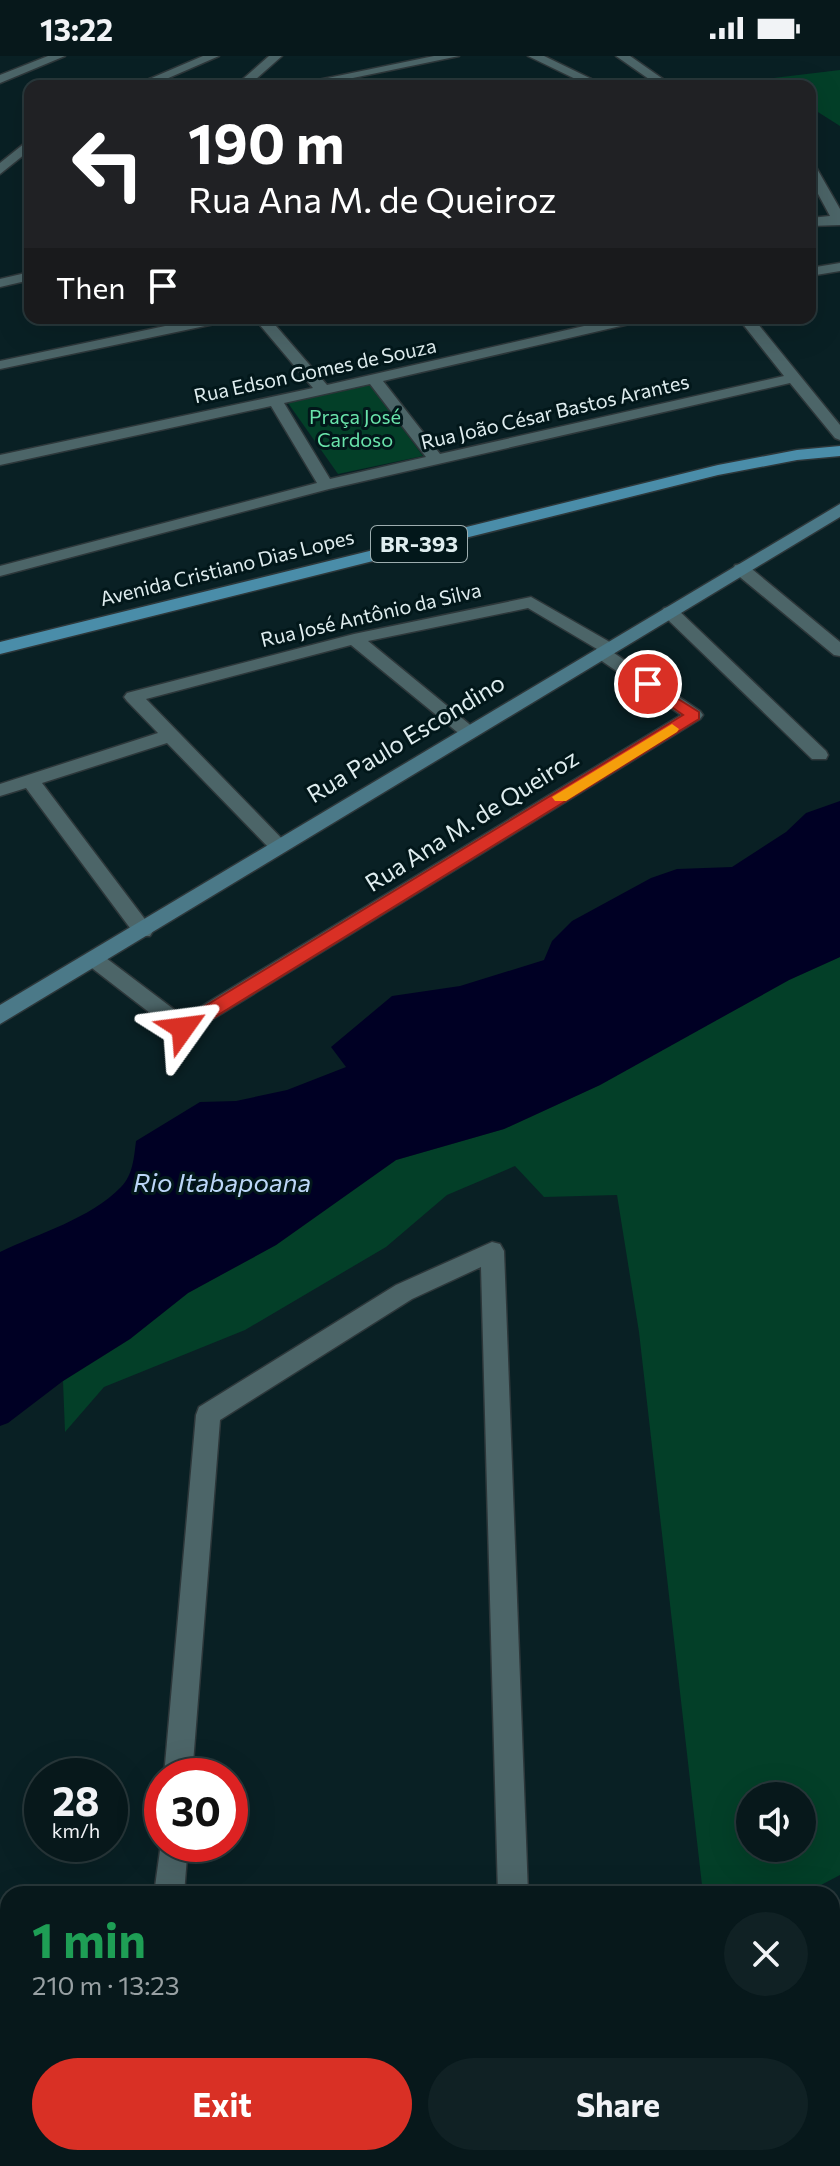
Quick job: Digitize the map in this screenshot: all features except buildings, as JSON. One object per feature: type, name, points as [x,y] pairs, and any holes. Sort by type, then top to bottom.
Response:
[{"type":"main road","name":"Avenida Cristiano Dias Lopes","points":[[0,648],[718,470],[797,455],[840,451]]},
{"type":"main road","name":"Rua Paulo Escondino","points":[[0,1016],[840,509]]},
{"type":"street","points":[[0,79],[59,56]]},
{"type":"street","points":[[154,80],[213,56]]},
{"type":"street","points":[[248,80],[276,56]]},
{"type":"street","points":[[327,80],[453,56]]},
{"type":"street","points":[[534,56],[587,80]]},
{"type":"street","points":[[622,56],[658,80]]},
{"type":"street","points":[[0,170],[21,146]]},
{"type":"street","points":[[816,181],[839,220],[816,222]]},
{"type":"street","points":[[816,271],[840,267]]},
{"type":"street","points":[[0,283],[24,277]]},
{"type":"street","points":[[0,365],[195,324]]},
{"type":"street","points":[[266,324],[323,390]]},
{"type":"street","name":"Rua Edson Gomes de Souza","points":[[0,460],[612,324]]},
{"type":"street","points":[[750,324],[840,435]]},
{"type":"street","name":"Rua João César Bastos Arantes","points":[[0,571],[326,485],[793,378]]},
{"type":"street","points":[[374,379],[436,460]]},
{"type":"street","points":[[275,401],[326,485]]},
{"type":"street","points":[[741,569],[840,651]]},
{"type":"street","name":"Rua José Antônio da Silva","points":[[168,736],[133,697],[354,639],[531,602],[606,651]]},
{"type":"street","points":[[670,612],[819,755]]},
{"type":"street","points":[[354,639],[468,732]]},
{"type":"street","name":"Rua Ana M. de Queiroz","points":[[95,960],[183,1028],[694,715],[606,651]]},
{"type":"street","points":[[0,790],[168,736],[279,846]]},
{"type":"street","points":[[30,781],[143,931]]},
{"type":"street","points":[[179,1758],[208,1415],[404,1292],[492,1251],[513,1886]]},
{"type":"street","points":[[170,1886],[172,1862]]},
{"type":"green space","points":[[840,70],[840,126],[816,111],[816,80],[765,79]]},
{"type":"green space","name":"Praça José Cardoso","points":[[370,385],[423,456],[338,474],[288,403]]},
{"type":"green space","points":[[840,957],[840,1875],[819,1886],[702,1886],[639,1332],[617,1195],[544,1197],[515,1166],[447,1195],[386,1247],[245,1330],[104,1387],[65,1432],[63,1381],[130,1339],[188,1293],[276,1245],[396,1160],[504,1129],[600,1085],[789,980]]},
{"type":"water","name":"Rio Itabapoana","points":[[840,801],[840,957],[789,980],[600,1085],[504,1129],[396,1160],[276,1245],[188,1293],[130,1339],[0,1426],[0,1252],[79,1217],[108,1198],[128,1177],[136,1141],[200,1102],[236,1101],[287,1090],[346,1067],[331,1047],[392,996],[460,986],[544,960],[552,941],[572,921],[651,878],[677,869],[732,867],[786,832],[806,813]]},
{"type":"slow traffic","points":[[560,797],[672,729]]},
{"type":"route","points":[[183,1028],[694,715],[648,684]]}]
